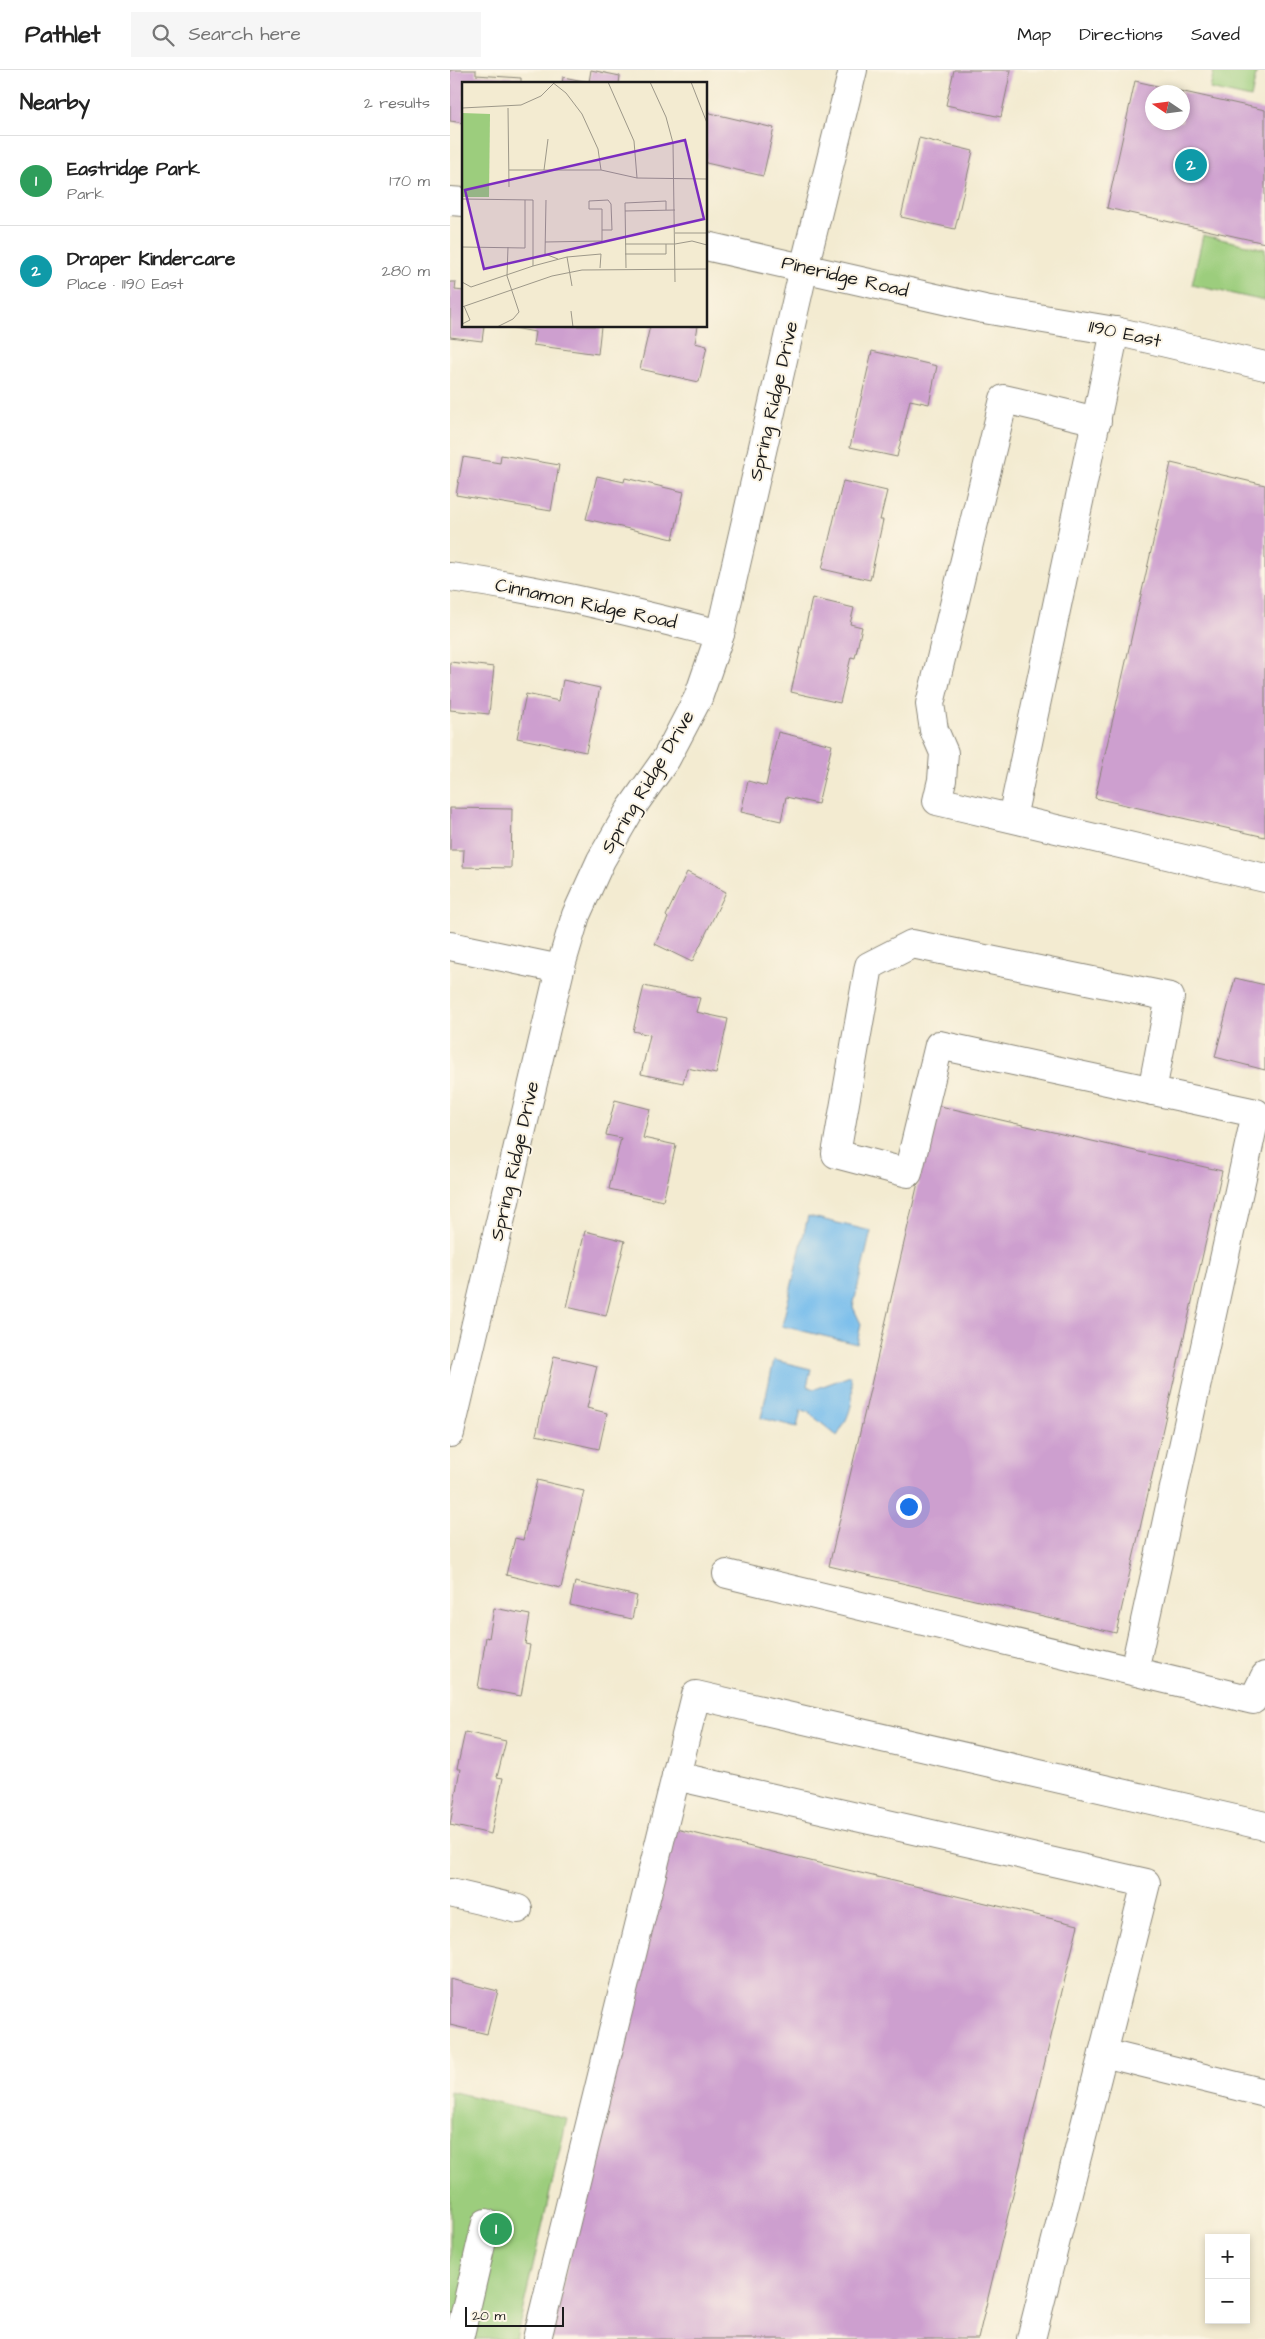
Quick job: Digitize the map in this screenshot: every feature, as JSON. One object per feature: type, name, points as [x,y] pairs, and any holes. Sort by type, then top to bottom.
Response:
[{"type":"street","name":"Spring Ridge Drive","points":[[450,1433],[560,969],[576,915],[601,860],[630,810],[666,760],[698,698],[720,634],[804,268],[853,70]]},
{"type":"street","name":"Pineridge Road","points":[[708,246],[984,309]]},
{"type":"street","name":"1190 East","points":[[984,309],[1116,331],[1265,366]]},
{"type":"street","points":[[1012,818],[1116,331]]},
{"type":"street","points":[[1097,421],[1004,399],[930,704],[934,730],[944,754],[938,801],[1265,878]]},
{"type":"street","name":"Cinnamon Ridge Road","points":[[450,577],[502,584],[564,596],[720,634]]},
{"type":"street","points":[[1134,1671],[1261,1115],[1152,1091],[939,1044],[908,1173],[836,1154],[869,966],[912,944],[1170,997],[1152,1091]]},
{"type":"street","points":[[450,946],[560,969]]},
{"type":"street","points":[[727,1574],[1253,1700],[1265,1676]]},
{"type":"street","points":[[537,2339],[696,1694],[1265,1826]]},
{"type":"street","points":[[676,1776],[1146,1883],[1031,2339]]},
{"type":"street","points":[[450,1892],[518,1909]]},
{"type":"street","points":[[1103,2053],[1265,2093]]},
{"type":"street","points":[[459,2339],[486,2224]]},
{"type":"green space","points":[[1214,70],[1257,70],[1251,98],[1210,89]]},
{"type":"green space","points":[[1203,235],[1265,249],[1265,301],[1192,285]]},
{"type":"green space","points":[[450,2091],[567,2119],[516,2339],[450,2339]]},
{"type":"water","points":[[808,1216],[871,1231],[853,1307],[861,1324],[857,1344],[782,1326]]},
{"type":"water","points":[[774,1360],[811,1369],[807,1386],[815,1389],[850,1376],[853,1392],[851,1407],[837,1436],[808,1412],[801,1410],[797,1427],[761,1418]]},
{"type":"building","points":[[450,70],[476,70],[476,75],[521,78],[521,82],[462,82],[462,123],[450,121]]},
{"type":"building","points":[[591,70],[620,76],[619,82],[589,82]]},
{"type":"building","points":[[954,70],[1011,70],[1001,117],[946,105]]},
{"type":"building","points":[[563,77],[589,82],[562,82]]},
{"type":"building","points":[[1135,81],[1153,85],[1145,85],[1145,130],[1190,130],[1190,93],[1265,110],[1265,243],[1107,208]]},
{"type":"building","points":[[708,112],[774,128],[763,176],[708,163]]},
{"type":"building","points":[[919,138],[973,151],[955,229],[901,217]]},
{"type":"building","points":[[450,282],[456,282],[455,290],[462,291],[462,328],[484,328],[482,341],[450,337]]},
{"type":"building","points":[[514,328],[601,328],[598,354],[533,345],[535,332]]},
{"type":"building","points":[[650,328],[698,328],[695,343],[707,346],[699,382],[640,369]]},
{"type":"building","points":[[872,351],[937,366],[929,404],[910,400],[897,457],[850,447]]},
{"type":"building","points":[[501,455],[559,465],[551,511],[456,495],[463,457],[500,463]]},
{"type":"building","points":[[1171,463],[1265,485],[1265,837],[1095,798]]},
{"type":"building","points":[[597,476],[624,482],[625,478],[684,492],[673,539],[586,519]]},
{"type":"building","points":[[843,481],[887,491],[880,520],[883,520],[870,580],[822,569]]},
{"type":"building","points":[[812,598],[854,608],[850,624],[862,627],[855,658],[851,657],[840,703],[791,692]]},
{"type":"building","points":[[450,662],[494,667],[489,714],[450,710]]},
{"type":"building","points":[[563,680],[600,688],[586,752],[517,738],[526,694],[559,701]]},
{"type":"building","points":[[778,732],[832,745],[818,804],[786,797],[781,821],[741,812],[748,781],[766,786]]},
{"type":"building","points":[[450,808],[512,809],[511,868],[463,867],[464,850],[450,850]]},
{"type":"building","points":[[687,872],[726,892],[692,962],[655,944]]},
{"type":"building","points":[[1235,978],[1265,985],[1265,1070],[1215,1057]]},
{"type":"building","points":[[644,986],[700,998],[696,1012],[728,1019],[716,1074],[687,1068],[683,1083],[641,1074],[650,1035],[633,1031]]},
{"type":"building","points":[[615,1100],[650,1109],[643,1138],[676,1145],[663,1201],[609,1189],[621,1138],[606,1135]]},
{"type":"building","points":[[936,1105],[1222,1171],[1116,1633],[829,1566]]},
{"type":"building","points":[[585,1231],[625,1241],[606,1316],[567,1307]]},
{"type":"building","points":[[554,1356],[597,1366],[587,1408],[607,1413],[599,1449],[536,1435]]},
{"type":"building","points":[[537,1480],[584,1491],[561,1588],[506,1575],[515,1538],[523,1540]]},
{"type":"building","points":[[575,1582],[637,1596],[632,1619],[570,1605]]},
{"type":"building","points":[[494,1608],[530,1615],[525,1644],[530,1645],[521,1696],[478,1688],[486,1637],[489,1638]]},
{"type":"building","points":[[465,1732],[506,1741],[497,1777],[503,1778],[491,1834],[450,1825],[460,1769],[457,1769]]},
{"type":"building","points":[[672,1828],[1078,1925],[978,2339],[550,2339]]},
{"type":"building","points":[[450,1979],[498,1991],[487,2034],[450,2025]]},
{"type":"place","name":"Draper Kindercare","points":[[1191,165]]},
{"type":"place","name":"Eastridge Park","points":[[496,2229]]}]
